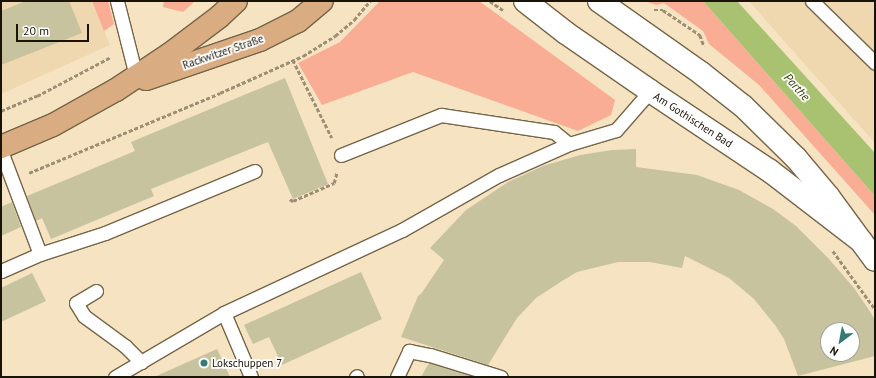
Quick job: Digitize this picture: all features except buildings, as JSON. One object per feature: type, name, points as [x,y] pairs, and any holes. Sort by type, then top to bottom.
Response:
[{"type":"main road","name":"Rackwitzer Straße","points":[[1,147],[53,125],[116,90],[194,36],[219,17],[236,1]]},
{"type":"main road","name":"Rackwitzer Straße","points":[[116,90],[260,40],[298,21],[322,1]]},
{"type":"main road","name":"Am Gothischen Bad","points":[[525,1],[566,33],[650,92],[770,170],[861,241]]},
{"type":"main road","name":"Am Gothischen Bad","points":[[599,1],[702,72],[744,106],[796,158],[828,196],[875,260]]},
{"type":"lane","points":[[117,1],[136,76]]},
{"type":"lane","points":[[812,1],[875,63]]},
{"type":"lane","points":[[115,377],[224,313],[402,230],[499,175],[569,144],[616,130],[650,92]]},
{"type":"lane","points":[[341,155],[441,115],[554,132],[569,144]]},
{"type":"lane","points":[[1,151],[40,254]]},
{"type":"lane","points":[[1,271],[40,254],[105,233],[255,171]]},
{"type":"lane","points":[[96,291],[76,302],[84,316],[124,346],[141,362]]},
{"type":"lane","points":[[224,313],[251,377]]},
{"type":"lane","points":[[397,377],[409,351],[430,355],[501,377]]},
{"type":"path","points":[[13,180],[220,93],[293,60],[336,36],[354,20],[370,1]]},
{"type":"path","points":[[1,111],[37,96],[129,48]]},
{"type":"path","points":[[290,199],[293,201],[334,183],[341,155],[293,60]]},
{"type":"path","points":[[828,246],[838,257],[875,309]]},
{"type":"shaded area","points":[[1,1],[92,1],[110,45],[1,94]]},
{"type":"shaded area","points":[[92,1],[108,1],[114,24],[104,31]]},
{"type":"shaded area","points":[[164,1],[195,1],[183,12],[163,7]]},
{"type":"shaded area","points":[[380,1],[479,1],[615,100],[611,115],[578,131],[413,72],[322,105],[298,63],[340,42]]},
{"type":"shaded area","points":[[645,1],[703,1],[875,196],[875,215],[759,85],[709,44],[703,31],[664,3],[656,5]]},
{"type":"shaded area","points":[[749,1],[875,1],[875,143],[778,34]]},
{"type":"water","name":"Parthe","points":[[703,1],[737,1],[875,153],[875,196]]},
{"type":"place","name":"Lokschuppen 7","points":[[204,363]]}]
